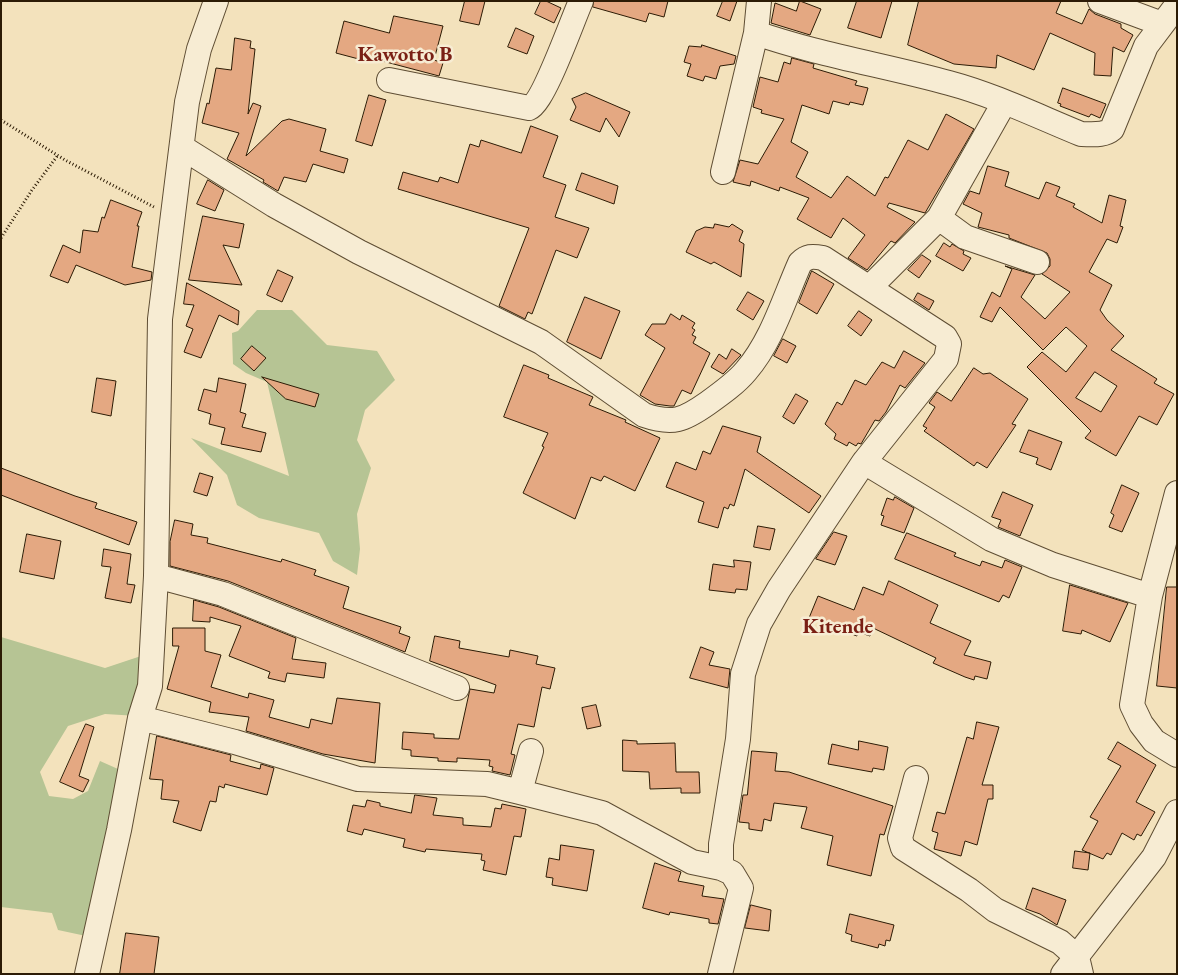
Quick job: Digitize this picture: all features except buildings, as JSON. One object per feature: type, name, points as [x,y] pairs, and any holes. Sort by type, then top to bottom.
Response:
[{"type":"street","points":[[87,974],[119,830],[140,718],[150,686],[156,576],[160,320],[172,216],[183,148],[187,102],[199,50],[216,1]]},
{"type":"street","points":[[389,80],[529,108],[534,106],[543,92],[581,1]]},
{"type":"street","points":[[723,172],[756,33],[759,1]]},
{"type":"street","points":[[1100,1],[1162,24]]},
{"type":"street","points":[[756,33],[826,54],[876,64],[951,84],[1081,134],[1108,132],[1118,116],[1146,46],[1177,5]]},
{"type":"street","points":[[870,287],[939,218],[1004,103]]},
{"type":"street","points":[[183,148],[274,205],[359,252],[541,342],[644,415],[657,419],[680,420],[694,413],[727,390],[747,370],[768,336],[800,263],[805,258],[812,256],[823,258],[945,337],[949,344],[946,359],[864,462],[779,590],[759,624],[743,674],[738,739],[721,844],[721,868]]},
{"type":"street","points":[[939,218],[965,236],[1037,262]]},
{"type":"street","points":[[864,462],[991,539],[1053,565],[1150,596]]},
{"type":"street","points":[[1177,493],[1150,596],[1132,705],[1141,724],[1154,741],[1177,755]]},
{"type":"street","points":[[156,576],[223,594],[458,688]]},
{"type":"street","points":[[140,718],[235,742],[358,778],[488,784],[602,814],[692,862],[721,868],[732,873],[741,888],[720,974]]},
{"type":"street","points":[[520,792],[532,751]]},
{"type":"street","points":[[916,778],[900,838],[903,848],[970,890],[994,910],[1049,935],[1073,968],[1154,857],[1177,812]]},
{"type":"path","points":[[1,120],[58,155],[172,216]]},
{"type":"path","points":[[1,238],[32,190],[58,155]]},
{"type":"green space","points":[[257,310],[292,310],[327,345],[377,351],[395,380],[365,410],[357,440],[371,468],[357,514],[360,549],[357,575],[333,561],[319,533],[259,518],[237,505],[227,475],[191,438],[289,476],[267,382],[246,373],[233,364],[232,333],[238,331]]},
{"type":"green space","points":[[1,637],[105,668],[150,653],[138,716],[105,714],[68,726],[40,772],[49,796],[73,799],[88,791],[100,761],[127,773],[86,936],[58,930],[52,913],[1,907]]},
{"type":"district","name":"Kawotto B","points":[[405,55]]},
{"type":"district","name":"Kitende","points":[[838,627]]}]
